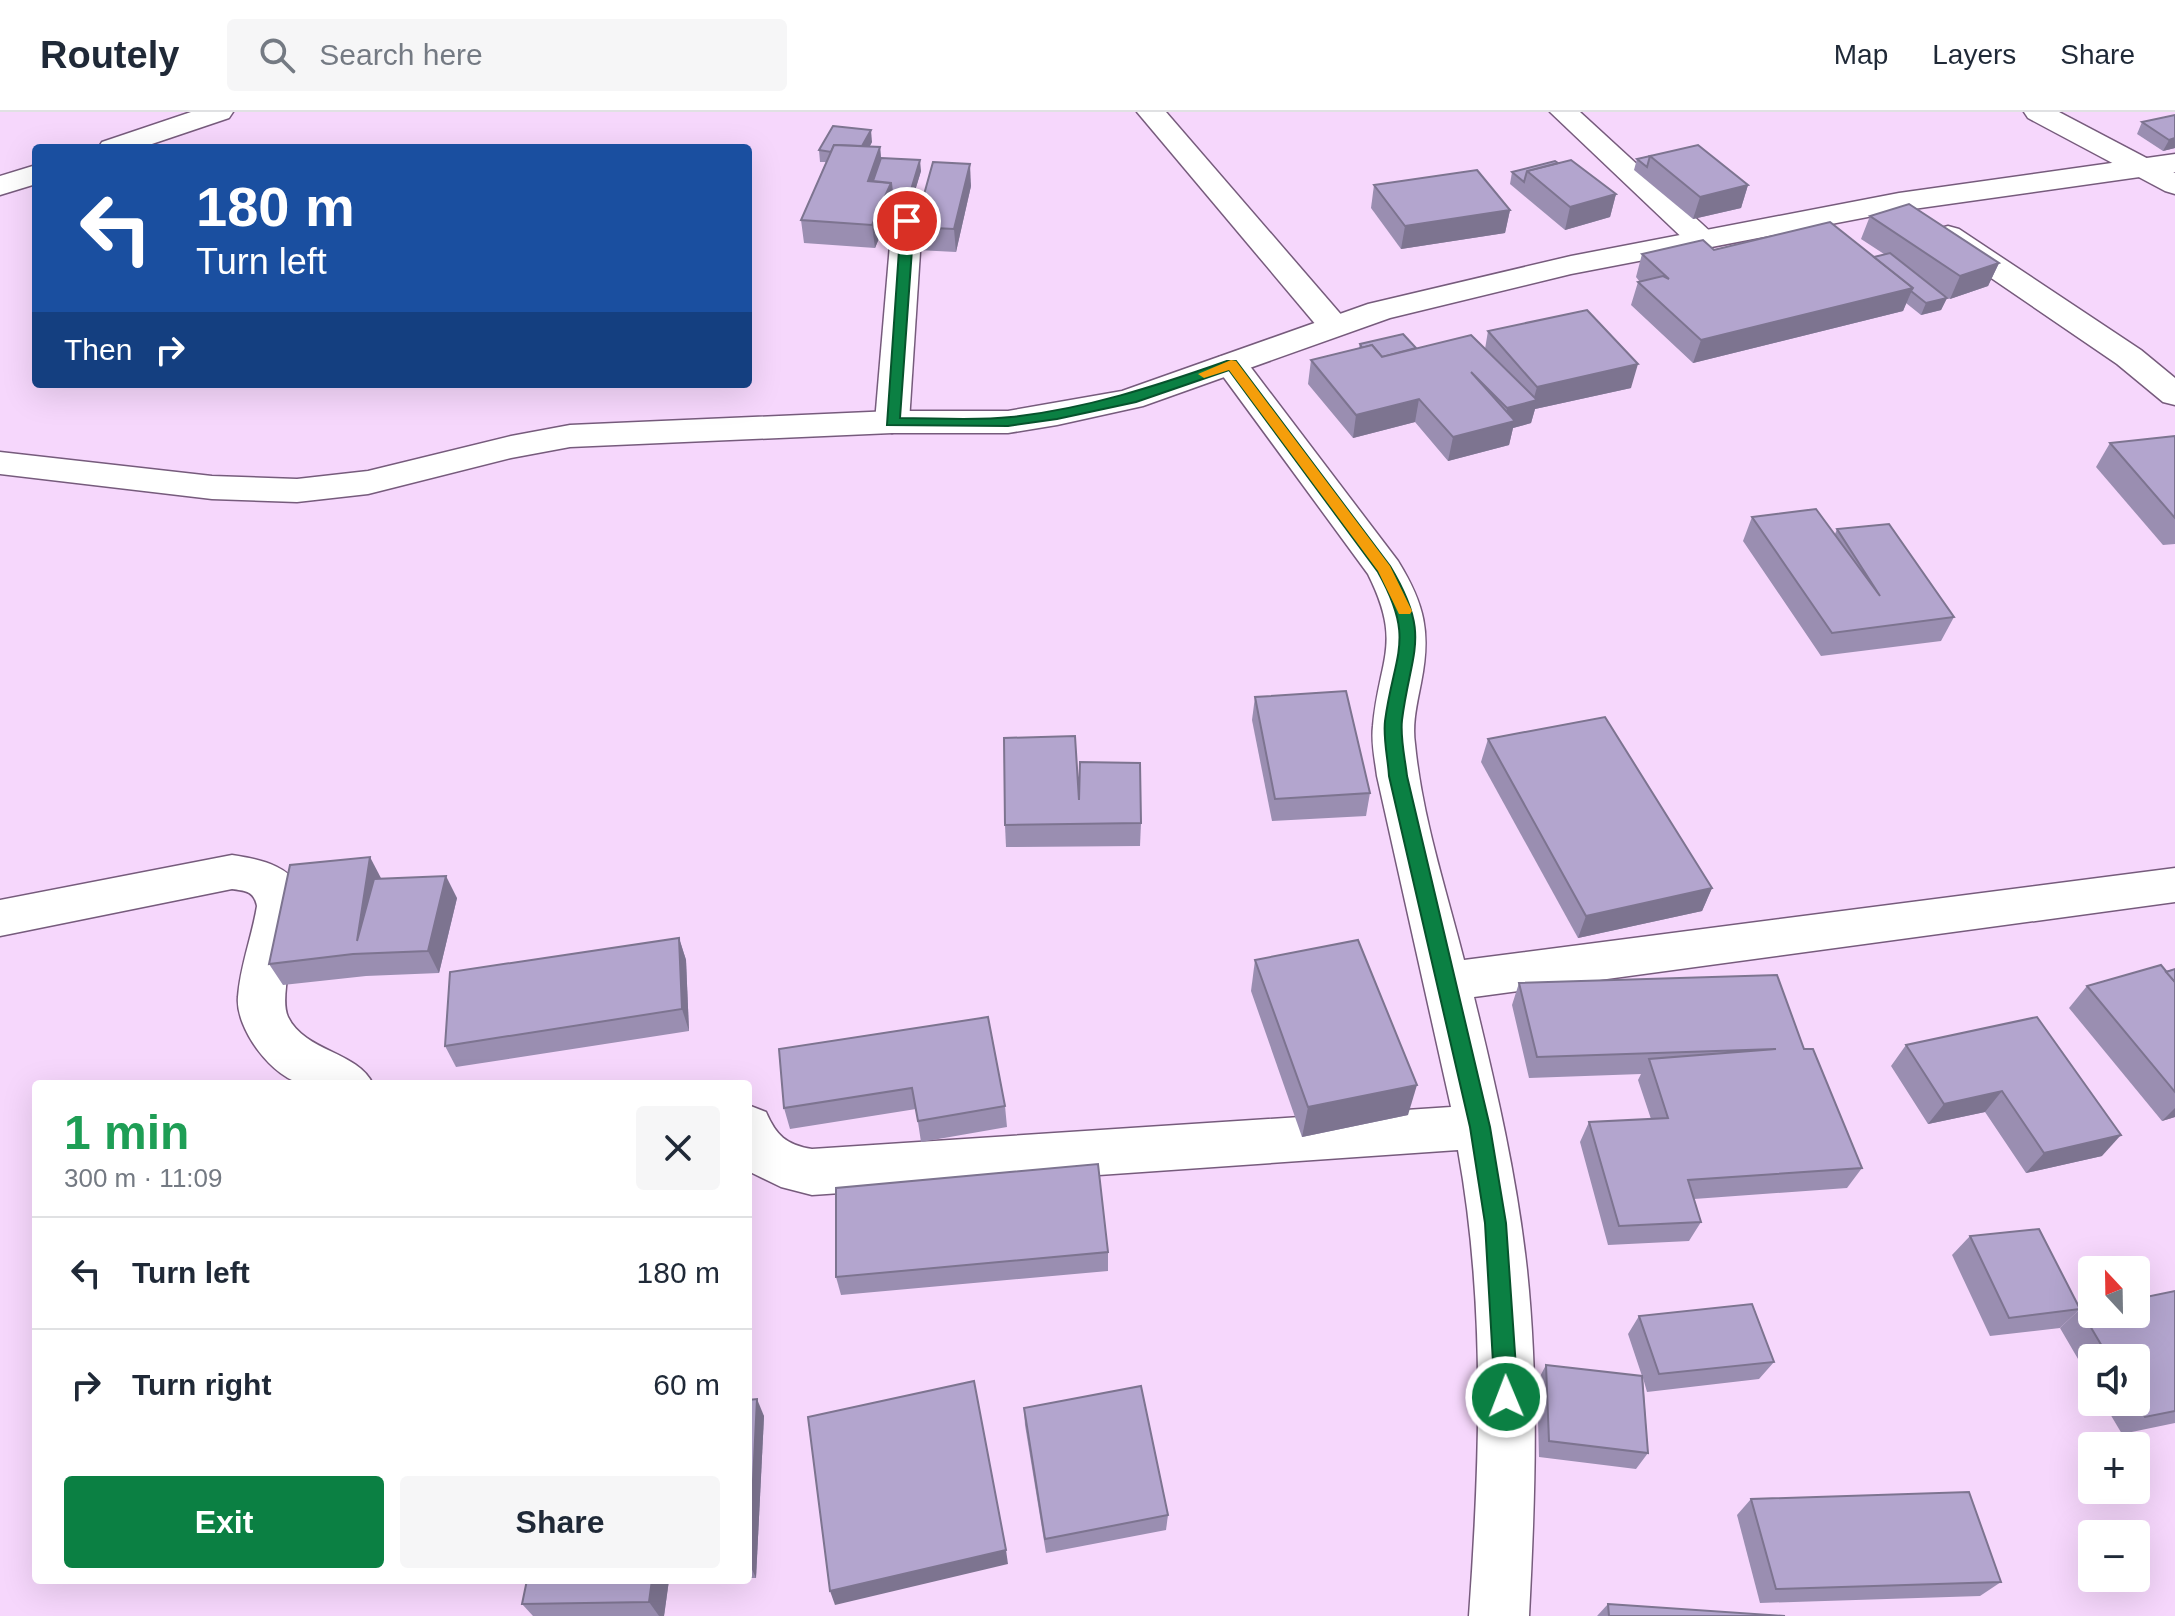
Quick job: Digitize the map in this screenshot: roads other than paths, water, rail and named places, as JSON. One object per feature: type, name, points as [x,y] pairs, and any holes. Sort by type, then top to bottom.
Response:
[{"type":"street","points":[[124,144],[219,112]]},
{"type":"street","points":[[1151,112],[1333,325]]},
{"type":"street","points":[[1564,112],[1702,240]]},
{"type":"street","points":[[2038,112],[2175,185]]},
{"type":"street","points":[[0,463],[243,490],[308,490],[365,483],[520,442],[570,436],[892,422],[1008,422],[1131,399],[1333,325],[1418,301],[1571,265],[1899,202],[2175,163]]},
{"type":"street","points":[[0,186],[32,175]]},
{"type":"street","points":[[1899,202],[2129,357],[2175,395]]},
{"type":"street","points":[[892,422],[907,221]]},
{"type":"street","points":[[1231,364],[1385,570],[1399,596],[1408,623],[1408,654],[1393,723],[1398,776],[1480,1127],[1495,1223],[1507,1366],[1506,1522],[1499,1616]]},
{"type":"street","points":[[0,918],[232,872],[252,872],[267,877],[277,886],[281,900],[262,980],[261,1004],[266,1023],[280,1042],[301,1060],[341,1080]]},
{"type":"street","points":[[1447,981],[2175,885]]},
{"type":"street","points":[[752,1136],[759,1151],[789,1168],[812,1172],[1480,1127]]}]
